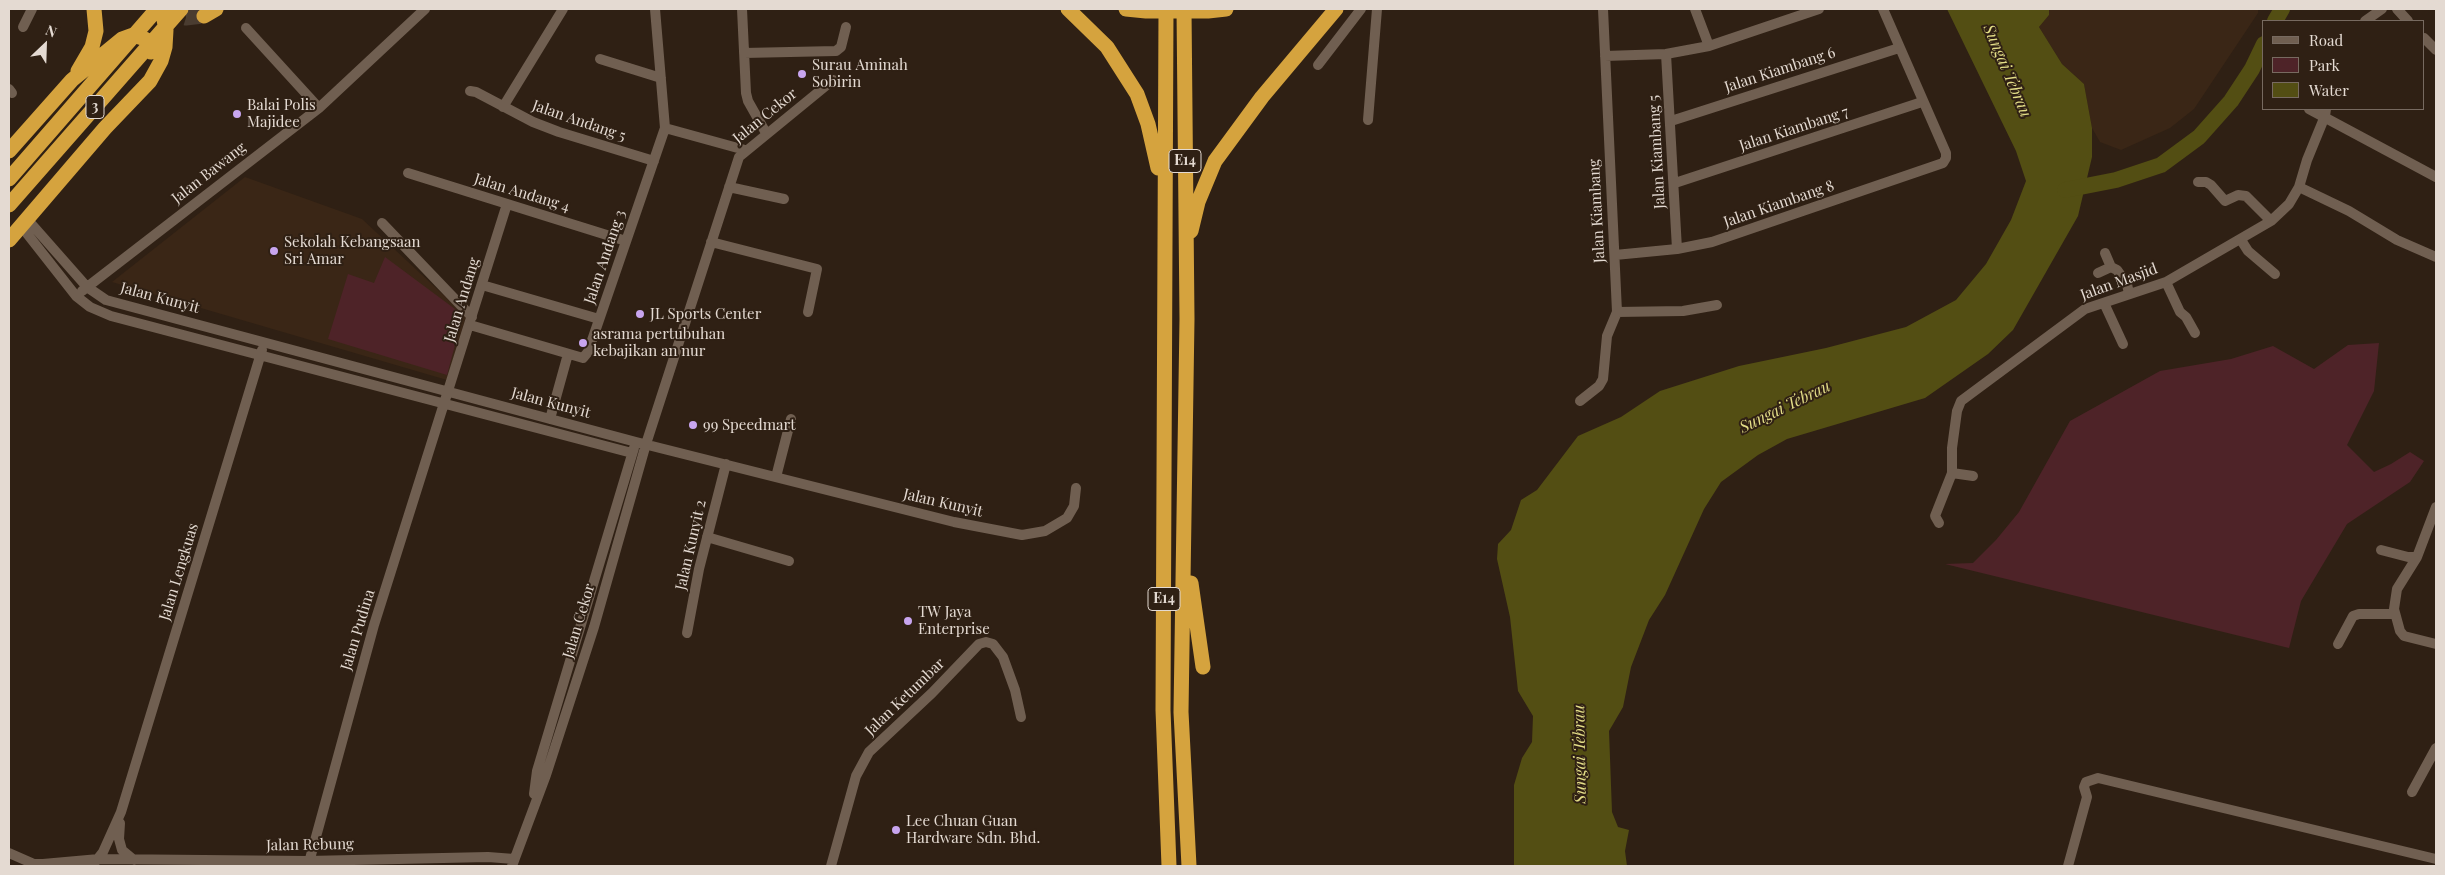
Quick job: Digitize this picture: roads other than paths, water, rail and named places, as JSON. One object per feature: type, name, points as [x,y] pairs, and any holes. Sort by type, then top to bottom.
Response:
[{"type":"highway","points":[[72,80],[92,47],[96,31],[94,9]]},
{"type":"highway","name":"3","points":[[9,179],[157,9]]},
{"type":"highway","points":[[9,240],[104,128],[150,81],[161,61],[166,30],[162,9]]},
{"type":"highway","name":"3","points":[[9,205],[181,9]]},
{"type":"highway","points":[[1068,9],[1107,47],[1137,94],[1148,124],[1163,189]]},
{"type":"highway","points":[[1126,9],[1136,11],[1190,11],[1226,9]]},
{"type":"highway","name":"E14","points":[[1166,9],[1163,189],[1163,710],[1169,866]]},
{"type":"highway","name":"E14","points":[[1184,9],[1186,254],[1185,537],[1181,712],[1189,866]]},
{"type":"highway","points":[[1186,254],[1198,202],[1215,161],[1262,97],[1336,9]]},
{"type":"highway","points":[[9,151],[72,80],[122,39],[133,36],[145,39],[150,44],[152,53],[132,100]]},
{"type":"highway","points":[[1185,537],[1203,667]]},
{"type":"street","points":[[23,27],[32,9]]},
{"type":"street","name":"Jalan Bawang","points":[[76,296],[319,108],[425,9]]},
{"type":"street","points":[[503,107],[563,9]]},
{"type":"street","name":"Jalan Andang 3","points":[[471,321],[583,358],[588,352],[665,128],[655,9]]},
{"type":"street","points":[[742,9],[748,101],[766,133]]},
{"type":"street","points":[[1318,65],[1361,9]]},
{"type":"street","points":[[1368,120],[1377,9]]},
{"type":"street","name":"Jalan Kiambang","points":[[1604,9],[1617,312]]},
{"type":"street","points":[[1694,9],[1709,46]]},
{"type":"street","points":[[1605,56],[1666,54],[1709,46],[1819,9]]},
{"type":"street","points":[[1883,9],[1922,102]]},
{"type":"street","points":[[2366,20],[2382,9]]},
{"type":"street","points":[[2397,9],[2407,20]]},
{"type":"street","points":[[744,53],[836,51],[841,48],[846,27]]},
{"type":"street","points":[[246,28],[319,108]]},
{"type":"street","points":[[2425,39],[2436,50]]},
{"type":"street","name":"Jalan Kiambang 6","points":[[1671,122],[1899,48]]},
{"type":"street","name":"Jalan Kiambang 5","points":[[1666,54],[1675,183],[1677,249]]},
{"type":"street","points":[[600,60],[661,78]]},
{"type":"street","name":"Jalan Cekor","points":[[514,864],[533,805],[546,775],[594,627],[641,443],[739,157],[745,150],[833,80]]},
{"type":"street","name":"Jalan Andang 5","points":[[470,91],[476,92],[532,122],[558,132],[654,161]]},
{"type":"street","name":"Jalan Kiambang 8","points":[[1615,255],[1677,249],[1712,242],[1943,163],[1946,158],[1922,102]]},
{"type":"street","name":"Jalan Kiambang 7","points":[[1675,183],[1922,102]]},
{"type":"street","points":[[2325,113],[2436,177]]},
{"type":"street","name":"Jalan Masjid","points":[[1939,523],[1935,516],[1952,473],[1952,448],[1957,411],[1961,401],[2085,309],[2166,282],[2271,221],[2290,204],[2299,187],[2325,113]]},
{"type":"street","points":[[665,128],[745,150]]},
{"type":"street","name":"Jalan Andang 4","points":[[408,173],[626,241]]},
{"type":"street","points":[[2198,182],[2206,182],[2211,185],[2225,201],[2238,195],[2246,196],[2271,221]]},
{"type":"street","points":[[729,187],[784,200]]},
{"type":"street","points":[[2299,187],[2349,211],[2396,240],[2436,257]]},
{"type":"street","name":"Jalan Andang","points":[[445,404],[507,204]]},
{"type":"street","name":"Jalan Kunyit","points":[[24,223],[87,287],[106,300],[641,443],[954,522],[1022,535],[1046,532],[1067,518],[1074,506],[1076,488]]},
{"type":"street","name":"Jalan Kunyit","points":[[24,223],[76,296],[90,307],[111,316],[632,453]]},
{"type":"street","points":[[382,223],[471,321]]},
{"type":"street","points":[[2241,240],[2248,251],[2275,274]]},
{"type":"street","points":[[711,242],[817,269],[808,312]]},
{"type":"street","points":[[2105,253],[2111,267],[2117,270],[2127,284],[2130,294]]},
{"type":"street","points":[[2098,273],[2111,267]]},
{"type":"street","points":[[2166,282],[2180,312],[2186,317],[2196,333]]},
{"type":"street","points":[[482,285],[600,319]]},
{"type":"street","points":[[2104,303],[2123,344]]},
{"type":"street","points":[[1580,401],[1599,386],[1603,379],[1607,336],[1617,312],[1683,311],[1717,305]]},
{"type":"street","name":"Jalan Lengkuas","points":[[96,862],[121,812],[264,342]]},
{"type":"street","points":[[550,419],[568,354]]},
{"type":"street","name":"Jalan Pudina","points":[[308,864],[374,625],[445,404]]},
{"type":"street","points":[[776,477],[792,419]]},
{"type":"street","points":[[632,453],[641,443]]},
{"type":"street","points":[[614,448],[624,460],[627,472]]},
{"type":"street","name":"Jalan Cekor","points":[[533,805],[537,771],[632,453]]},
{"type":"street","name":"Jalan Kunyit 2","points":[[687,633],[699,569],[726,464]]},
{"type":"street","points":[[1952,473],[1973,476]]},
{"type":"street","points":[[2436,507],[2418,557],[2397,588],[2394,601],[2395,614],[2400,631],[2404,636],[2436,644]]},
{"type":"street","points":[[707,537],[789,561]]},
{"type":"street","points":[[2381,550],[2408,557],[2418,557]]},
{"type":"street","points":[[2338,644],[2353,616],[2359,614],[2395,614]]},
{"type":"street","name":"Jalan Ketumbar","points":[[831,866],[856,776],[869,752],[932,693],[979,644],[986,642],[993,644],[1003,657],[1015,690],[1021,717]]},
{"type":"street","points":[[2412,792],[2436,748]]},
{"type":"street","points":[[2068,866],[2087,797],[2084,787],[2088,779],[2108,780],[2436,860]]},
{"type":"street","name":"Jalan Lengkuas","points":[[121,812],[119,839],[122,850],[134,860]]},
{"type":"street","name":"Jalan Rebung","points":[[9,853],[34,864],[134,860],[308,864],[470,857],[514,864]]},
{"type":"water","name":"Sungai Tebrau","points":[[1947,9],[2049,9],[2049,15],[2039,27],[2062,64],[2084,84],[2092,128],[2092,157],[2078,216],[2013,330],[1988,354],[1925,398],[1787,439],[1758,455],[1721,482],[1704,509],[1665,595],[1649,620],[1631,667],[1623,707],[1609,731],[1612,812],[1618,827],[1629,830],[1625,851],[1627,866],[1514,866],[1514,785],[1522,758],[1532,742],[1533,716],[1518,691],[1510,617],[1497,559],[1498,544],[1511,530],[1521,500],[1537,490],[1578,436],[1621,417],[1660,391],[1739,366],[1826,348],[1906,327],[1956,300],[1986,264],[2011,220],[2026,181],[2016,151]]},
{"type":"waterway","points":[[2276,20],[2282,9]]},
{"type":"waterway","points":[[2065,190],[2116,180],[2161,165],[2199,137],[2231,101],[2252,69],[2262,48]]},
{"type":"tunnel","points":[[164,11],[186,18],[204,16]]},
{"type":"place","name":"Surau Aminah Sobirin","points":[[802,74]]},
{"type":"place","name":"Balai Polis Majidee","points":[[237,114]]},
{"type":"place","name":"Sekolah Kebangsaan Sri Amar","points":[[274,251]]},
{"type":"place","name":"JL Sports Center","points":[[640,314]]},
{"type":"place","name":"asrama pertubuhan kebajikan an nur","points":[[583,343]]},
{"type":"place","name":"99 Speedmart","points":[[693,425]]},
{"type":"place","name":"TW Jaya Enterprise","points":[[908,621]]},
{"type":"place","name":"Lee Chuan Guan Hardware Sdn. Bhd.","points":[[896,830]]}]
